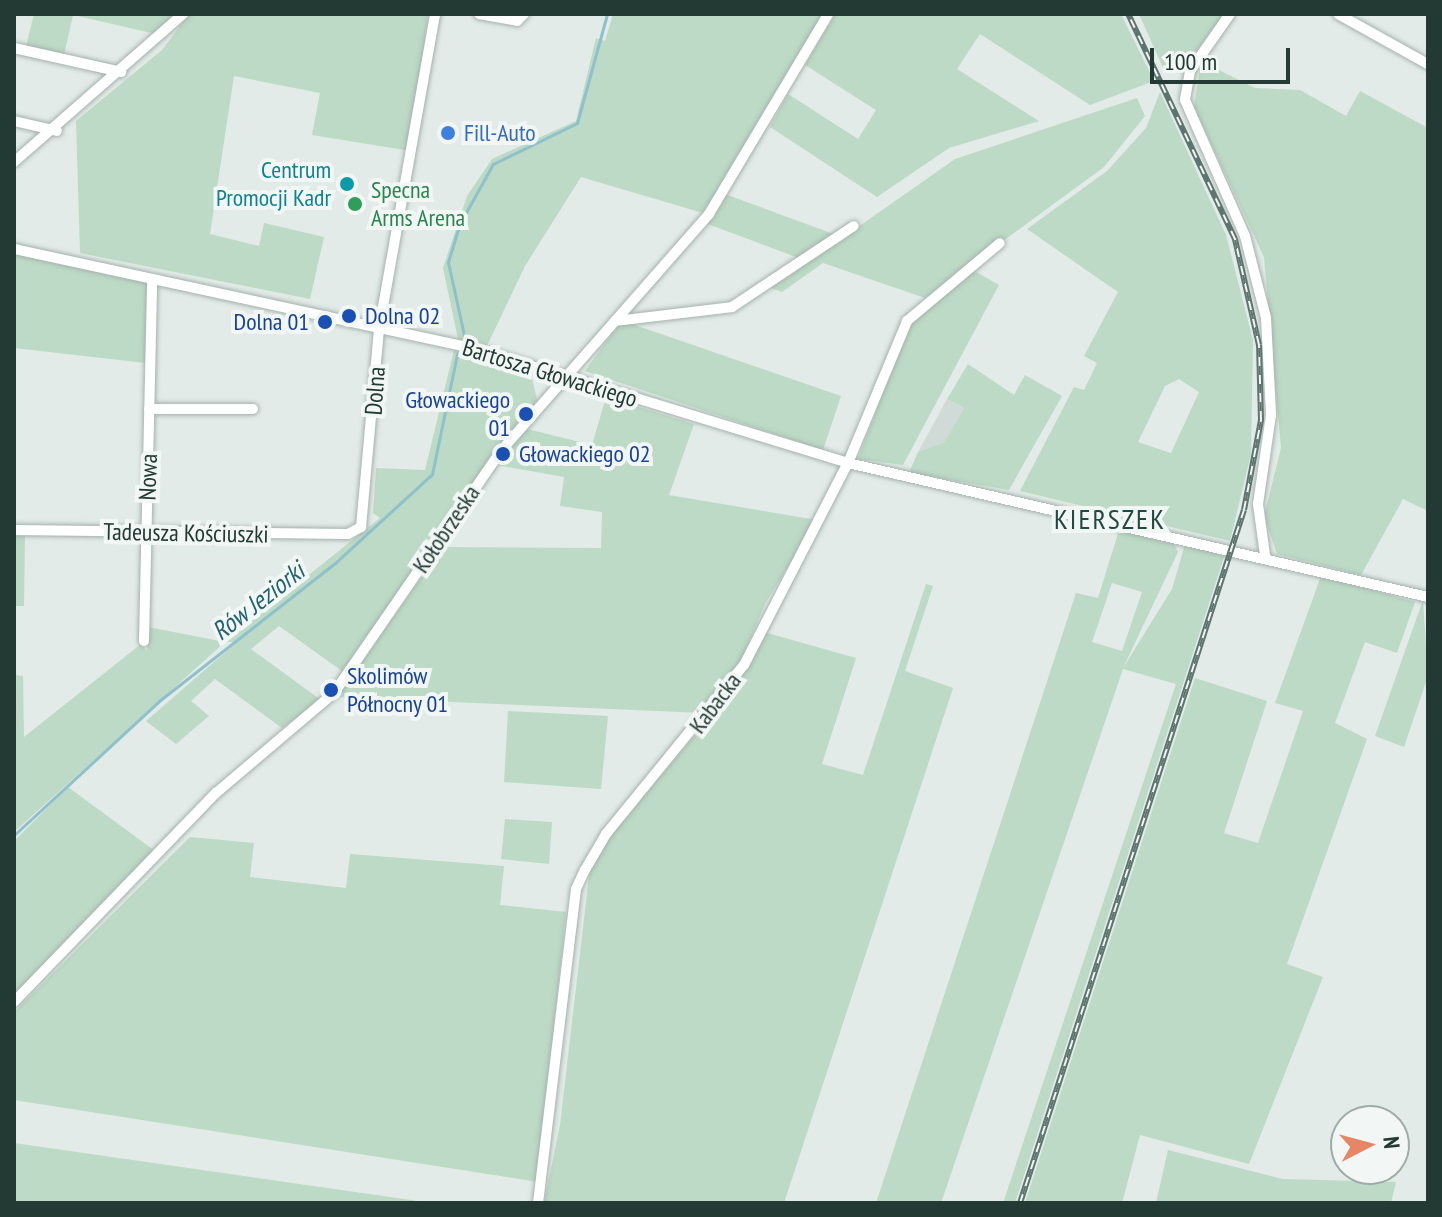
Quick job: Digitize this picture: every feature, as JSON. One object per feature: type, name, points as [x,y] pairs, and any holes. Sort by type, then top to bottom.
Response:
[{"type":"street","points":[[14,162],[57,131],[183,14]]},
{"type":"street","name":"Dolna","points":[[357,530],[366,517],[379,329],[435,14]]},
{"type":"street","points":[[479,14],[517,21],[524,14]]},
{"type":"street","name":"Kołobrzeska","points":[[14,1002],[216,793],[334,693],[500,452],[709,214],[828,14]]},
{"type":"street","points":[[1230,14],[1188,77],[1187,108],[1245,236],[1266,318],[1271,415],[1258,504],[1265,555]]},
{"type":"street","points":[[1338,14],[1428,64]]},
{"type":"street","points":[[14,48],[121,72]]},
{"type":"street","points":[[14,121],[57,131]]},
{"type":"street","points":[[615,321],[732,307],[854,226]]},
{"type":"street","name":"Kabacka","points":[[538,1203],[576,889],[606,834],[730,688],[848,463],[907,321],[1000,243]]},
{"type":"street","name":"Bartosza Głowackiego","points":[[14,249],[379,329],[567,377],[848,463],[1265,555],[1428,597]]},
{"type":"street","name":"Nowa","points":[[144,641],[152,279]]},
{"type":"street","points":[[149,409],[253,409]]},
{"type":"street","name":"Tadeusza Kościuszki","points":[[14,530],[357,530]]},
{"type":"shaded area","points":[[947,399],[964,408],[944,444],[918,452]]},
{"type":"green space","points":[[34,14],[176,14],[156,34],[73,15],[64,55],[26,46]]},
{"type":"green space","points":[[189,14],[428,14],[411,151],[312,135],[320,93],[234,76],[210,234],[259,246],[264,223],[324,237],[310,299],[80,253],[76,121],[162,50]]},
{"type":"green space","points":[[613,14],[824,14],[703,213],[581,177],[525,266],[487,346],[458,339],[443,268],[467,196],[492,159],[576,121],[596,38],[605,41]]},
{"type":"green space","points":[[835,14],[1121,14],[1154,81],[1090,105],[980,34],[957,69],[1039,121],[949,148],[877,197],[770,127],[788,94],[858,139],[876,110],[805,65]]},
{"type":"green space","points":[[1139,14],[1224,14],[1187,64],[1165,72]]},
{"type":"green space","points":[[1201,61],[1255,88],[1300,90],[1346,116],[1360,91],[1428,128],[1428,511],[1403,499],[1361,575],[1277,554],[1264,516],[1281,448],[1264,257],[1194,107]]},
{"type":"green space","points":[[1160,92],[1226,235],[1253,340],[1251,454],[1230,541],[1020,491],[1074,387],[1084,390],[1097,363],[1084,356],[1118,292],[1027,229],[1107,171],[1146,128]],"holes":[[[1179,379],[1199,392],[1171,453],[1138,442],[1165,386]]]},
{"type":"green space","points":[[1137,98],[1145,116],[1104,167],[925,298],[823,263],[782,292],[771,288],[955,159]]},
{"type":"green space","points":[[725,194],[839,236],[804,260],[705,223]]},
{"type":"green space","points":[[14,254],[147,283],[146,363],[14,348]]},
{"type":"green space","points":[[971,269],[999,285],[903,465],[858,459],[911,319]]},
{"type":"green space","points":[[629,323],[841,396],[823,450],[585,371],[619,324]]},
{"type":"green space","points":[[454,350],[531,374],[537,400],[342,671],[279,626],[251,649],[321,700],[282,728],[215,679],[191,701],[209,716],[176,744],[146,721],[237,642],[225,642],[380,518],[373,513],[376,468],[425,470]]},
{"type":"green space","points":[[968,364],[1014,395],[1025,375],[1062,396],[1009,490],[909,473],[918,452],[944,443],[964,408],[947,399]]},
{"type":"green space","points":[[606,397],[694,424],[669,495],[817,520],[766,602],[740,663],[703,713],[337,697],[443,547],[601,548],[602,512],[560,506],[564,477],[496,465],[523,428],[592,445]]},
{"type":"green space","points":[[1120,527],[1173,541],[1178,552],[1123,668],[1172,589],[1185,544],[1226,551],[1015,1203],[1003,1203],[1176,684],[1123,669],[941,1203],[876,1203],[1076,593],[1098,598]],"holes":[[[1112,583],[1142,592],[1122,651],[1092,642]]]},
{"type":"green space","points":[[14,536],[25,536],[24,606],[14,606]]},
{"type":"green space","points":[[1321,576],[1415,602],[1397,653],[1365,642],[1335,723],[1367,739],[1287,964],[1323,977],[1249,1164],[1140,1135],[1122,1203],[1025,1203],[1195,678],[1267,701],[1224,833],[1258,843],[1303,711],[1275,703]]},
{"type":"green space","points":[[926,584],[933,586],[905,671],[953,688],[784,1203],[544,1203],[560,1125],[590,868],[616,827],[728,697],[764,632],[856,658],[822,764],[863,775]]},
{"type":"green space","points":[[1423,600],[1428,676],[1404,747],[1375,736]]},
{"type":"green space","points":[[148,627],[225,642],[14,832],[14,675],[23,676],[24,737],[141,644],[147,651]]},
{"type":"green space","points":[[508,711],[608,716],[601,789],[504,782]]},
{"type":"green space","points":[[68,787],[155,851],[14,995],[14,841]]},
{"type":"green space","points":[[505,819],[552,822],[549,864],[501,859]]},
{"type":"green space","points":[[190,837],[254,843],[250,877],[346,888],[350,854],[504,866],[500,905],[566,912],[538,1182],[14,1100],[14,1012]]},
{"type":"green space","points":[[14,1143],[432,1203],[14,1203]]},
{"type":"green space","points":[[1168,1150],[1283,1179],[1330,1180],[1330,1185],[1395,1185],[1391,1203],[1156,1203]]},
{"type":"waterway","name":"Rów Jeziorki","points":[[464,335],[448,262],[459,225],[493,164],[577,123],[607,14]]},
{"type":"waterway","name":"Rów Jeziorki","points":[[14,835],[159,701],[335,563],[432,474],[457,354]]},
{"type":"railway","points":[[1020,1203],[1244,510],[1261,420],[1259,345],[1235,239],[1128,14]]},
{"type":"place","name":"Fill-Auto","points":[[448,133]]},
{"type":"place","name":"Centrum Promocji Kadr","points":[[347,184]]},
{"type":"place","name":"Specna Arms Arena","points":[[355,204]]},
{"type":"place","name":"Dolna 02","points":[[349,316]]},
{"type":"place","name":"Dolna 01","points":[[325,322]]},
{"type":"place","name":"Głowackiego 01","points":[[526,414]]},
{"type":"place","name":"Głowackiego 02","points":[[503,454]]},
{"type":"place","name":"Skolimów Północny 01","points":[[331,690]]},
{"type":"district","name":"KIERSZEK","points":[[1110,519]]}]
